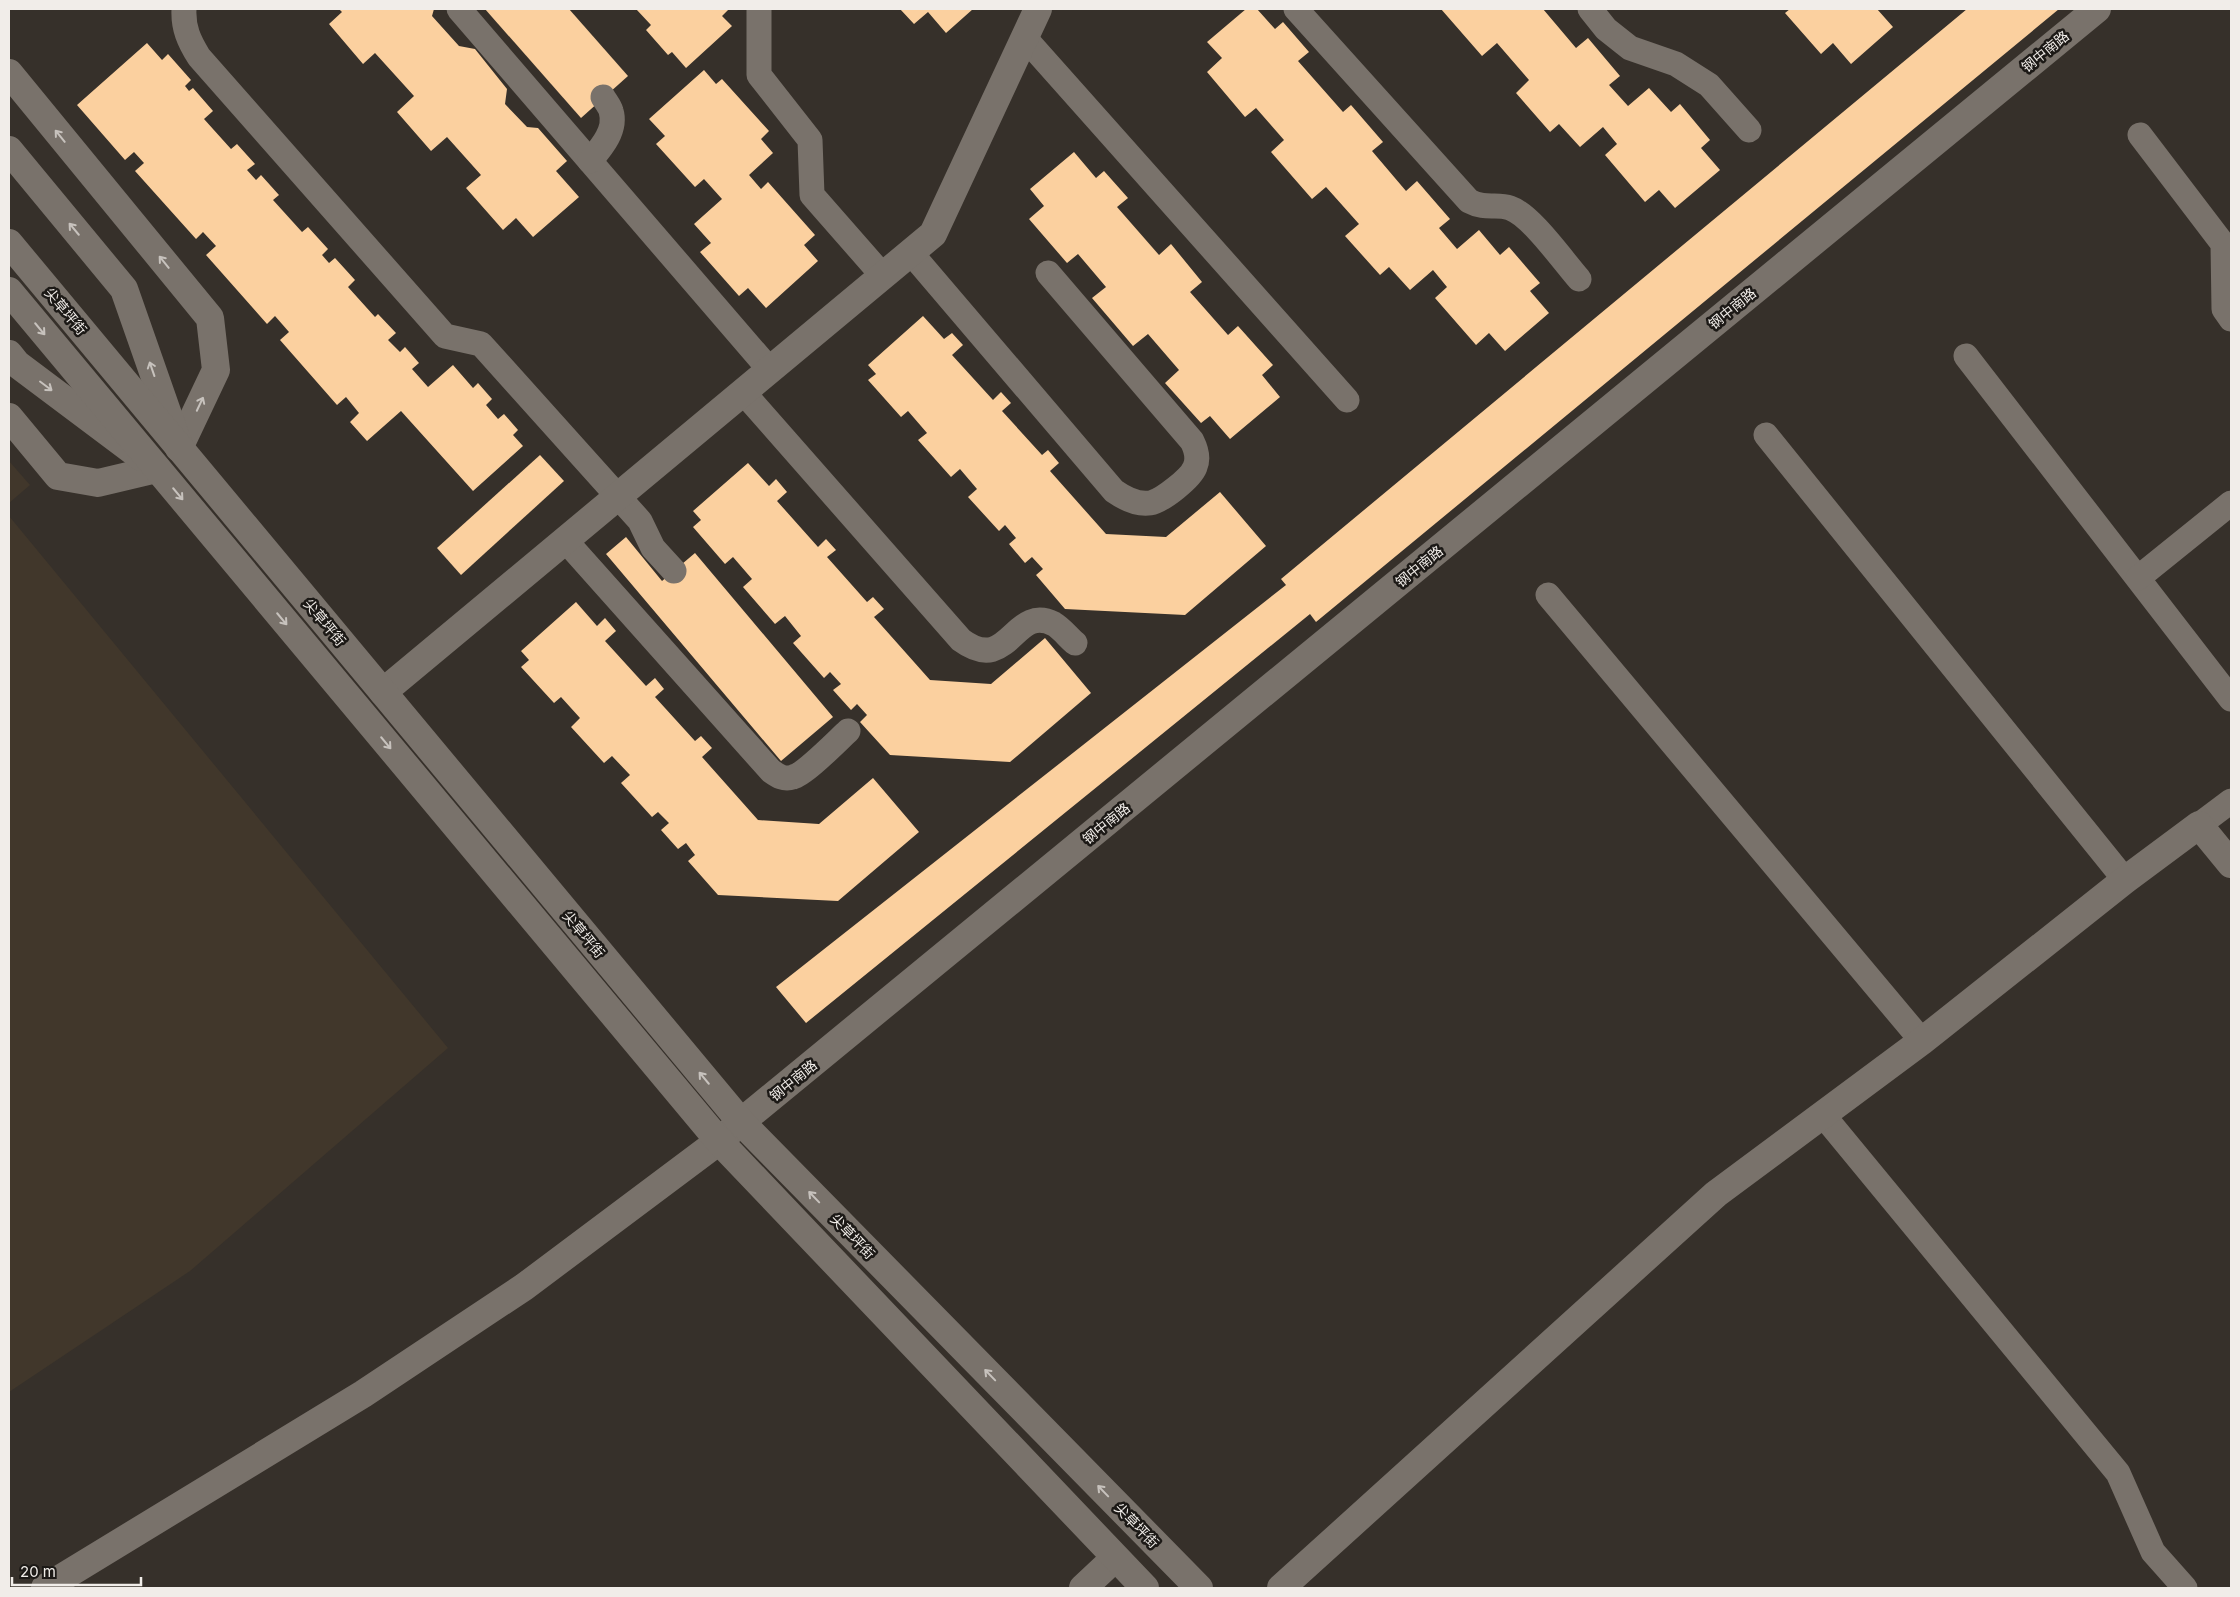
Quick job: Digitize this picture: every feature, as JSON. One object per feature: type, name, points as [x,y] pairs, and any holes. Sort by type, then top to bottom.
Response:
[{"type":"street","points":[[383,692],[933,234],[1038,9]]},
{"type":"street","name":"钢中南路","points":[[45,1588],[363,1394],[524,1287],[719,1142],[2097,9]]},
{"type":"street","points":[[9,73],[210,318],[216,370],[179,448]]},
{"type":"street","points":[[9,150],[124,290],[179,448]]},
{"type":"street","name":"尖草坪街","points":[[9,243],[741,1122],[1199,1588]]},
{"type":"street","points":[[9,292],[719,1142],[1144,1588]]},
{"type":"street","points":[[9,354],[17,364],[157,469]]},
{"type":"street","points":[[9,417],[58,476],[98,483],[157,469]]},
{"type":"street","points":[[1281,1588],[1716,1194],[1922,1041],[2125,880],[2199,825],[2231,864]]},
{"type":"street","points":[[1082,1588],[1115,1558]]},
{"type":"lane","points":[[184,9],[183,20],[188,40],[199,57],[445,336],[481,344],[640,521],[653,548],[674,571]]},
{"type":"lane","points":[[459,9],[770,370]]},
{"type":"lane","points":[[759,9],[759,75],[810,140],[812,195],[883,276]]},
{"type":"lane","points":[[1296,9],[1469,202],[1479,207],[1508,207],[1522,213],[1579,279]]},
{"type":"lane","points":[[1590,9],[1606,29],[1630,48],[1676,64],[1709,85],[1749,130]]},
{"type":"lane","points":[[1024,37],[1347,400]]},
{"type":"lane","points":[[590,161],[608,138],[612,124],[612,111],[603,98]]},
{"type":"lane","points":[[2140,134],[2223,244],[2224,309],[2231,319]]},
{"type":"lane","points":[[910,253],[1114,491],[1125,499],[1139,502],[1150,503],[1163,498],[1190,475],[1196,466],[1197,458],[1192,441],[1048,274]]},
{"type":"lane","points":[[1966,356],[2231,699]]},
{"type":"lane","points":[[743,392],[961,640],[972,649],[982,652],[991,651],[998,648],[1024,626],[1038,621],[1055,625],[1075,643]]},
{"type":"lane","points":[[1766,435],[2125,880]]},
{"type":"lane","points":[[2138,578],[2231,503]]},
{"type":"lane","points":[[565,540],[771,771],[779,777],[794,777],[800,774],[848,731]]},
{"type":"lane","points":[[1548,595],[1922,1041]]},
{"type":"lane","points":[[2199,825],[2231,801]]},
{"type":"lane","points":[[1823,1115],[2118,1474],[2153,1552],[2185,1588]]},
{"type":"shaded area","points":[[9,461],[30,485],[9,503]]},
{"type":"shaded area","points":[[9,516],[448,1048],[190,1271],[9,1392]]},
{"type":"building","points":[[339,9],[434,9],[432,16],[459,46],[475,49],[507,89],[505,104],[527,127],[538,128],[567,161],[556,171],[579,197],[533,237],[516,218],[503,230],[466,188],[481,175],[447,137],[431,151],[397,112],[414,96],[375,53],[363,64],[329,24],[342,12]]},
{"type":"building","points":[[485,9],[569,9],[628,76],[581,118]]},
{"type":"building","points":[[636,9],[729,9],[722,16],[732,26],[686,68],[672,52],[668,55],[646,30],[651,25]]},
{"type":"building","points":[[900,9],[973,9],[946,33],[928,12],[914,24]]},
{"type":"building","points":[[1246,9],[1257,9],[1275,29],[1283,22],[1309,52],[1298,61],[1343,112],[1351,105],[1383,142],[1372,151],[1406,191],[1417,181],[1450,219],[1439,228],[1457,249],[1479,230],[1500,255],[1509,247],[1540,283],[1530,291],[1549,313],[1505,351],[1489,333],[1476,345],[1435,298],[1447,287],[1433,270],[1410,290],[1389,267],[1380,275],[1345,236],[1359,224],[1326,187],[1312,199],[1271,152],[1284,140],[1256,108],[1245,117],[1207,72],[1222,58],[1207,42]]},
{"type":"building","points":[[1441,9],[1543,9],[1576,48],[1588,38],[1620,76],[1609,85],[1628,106],[1649,88],[1671,112],[1680,104],[1710,140],[1701,148],[1720,170],[1675,208],[1659,190],[1645,202],[1605,155],[1617,144],[1603,127],[1580,147],[1559,124],[1550,132],[1516,93],[1529,80],[1497,43],[1482,56]]},
{"type":"building","points":[[1790,9],[1877,9],[1893,27],[1851,64],[1833,43],[1821,54],[1785,13]]},
{"type":"building","points":[[1967,9],[2059,9],[1316,622],[1310,614],[806,1023],[776,987],[1286,585],[1281,579]]},
{"type":"building","points":[[147,43],[162,60],[168,54],[191,80],[185,86],[189,91],[193,88],[213,111],[204,119],[231,149],[237,144],[255,164],[247,170],[256,180],[261,175],[279,195],[273,200],[302,232],[308,227],[328,249],[322,255],[329,263],[335,258],[355,280],[348,287],[375,317],[378,314],[396,333],[388,340],[400,352],[405,347],[419,363],[412,369],[428,387],[453,365],[473,388],[478,383],[492,399],[486,405],[498,419],[504,414],[518,430],[513,435],[523,446],[473,491],[401,411],[367,441],[350,422],[359,413],[346,397],[337,405],[280,340],[289,332],[275,316],[267,324],[206,255],[216,246],[203,232],[196,239],[135,171],[144,163],[134,152],[125,160],[77,105]]},
{"type":"building","points":[[704,70],[716,84],[722,79],[769,131],[761,139],[773,153],[749,175],[761,189],[768,182],[815,235],[804,245],[818,261],[766,308],[748,288],[739,296],[700,252],[711,243],[694,224],[722,199],[704,179],[695,187],[656,144],[665,136],[649,119]]},
{"type":"building","points":[[1074,152],[1096,178],[1104,171],[1128,198],[1117,207],[1159,255],[1171,244],[1202,282],[1190,292],[1228,335],[1238,326],[1273,365],[1262,375],[1280,397],[1230,439],[1210,416],[1201,423],[1165,383],[1179,370],[1148,334],[1133,346],[1092,298],[1106,287],[1078,254],[1067,263],[1029,219],[1044,206],[1030,189]]},
{"type":"building","points":[[923,316],[944,339],[952,333],[963,345],[952,355],[993,400],[1001,392],[1011,403],[1002,411],[1042,455],[1048,450],[1059,463],[1050,471],[1106,534],[1166,537],[1220,492],[1266,546],[1185,615],[1065,609],[1036,575],[1043,569],[1032,557],[1025,563],[1009,544],[1016,538],[1005,525],[999,531],[968,497],[977,489],[960,469],[951,477],[918,440],[927,433],[908,411],[901,417],[868,380],[876,374],[868,365]]},
{"type":"building","points":[[540,455],[564,481],[461,575],[437,548]]},
{"type":"building","points":[[748,463],[769,486],[776,479],[787,492],[777,501],[818,547],[826,539],[836,550],[827,557],[867,602],[873,597],[884,609],[874,617],[930,680],[991,684],[1045,638],[1091,693],[1010,762],[890,755],[860,722],[867,715],[857,704],[851,710],[833,690],[841,684],[830,672],[824,678],[793,643],[801,636],[785,616],[775,624],[743,587],[752,579],[733,557],[725,564],[693,527],[701,520],[693,511]]},
{"type":"building","points":[[626,537],[662,581],[695,553],[833,717],[781,761],[606,554]]},
{"type":"building","points":[[576,602],[597,626],[605,618],[616,631],[605,641],[646,686],[655,678],[664,689],[655,697],[695,741],[701,736],[712,748],[702,757],[758,820],[819,824],[873,778],[919,832],[838,901],[718,895],[688,861],[695,855],[686,843],[678,849],[661,830],[669,823],[658,812],[652,817],[621,783],[630,775],[612,756],[604,763],[571,727],[580,718],[561,697],[554,703],[521,667],[529,660],[521,651]]}]
